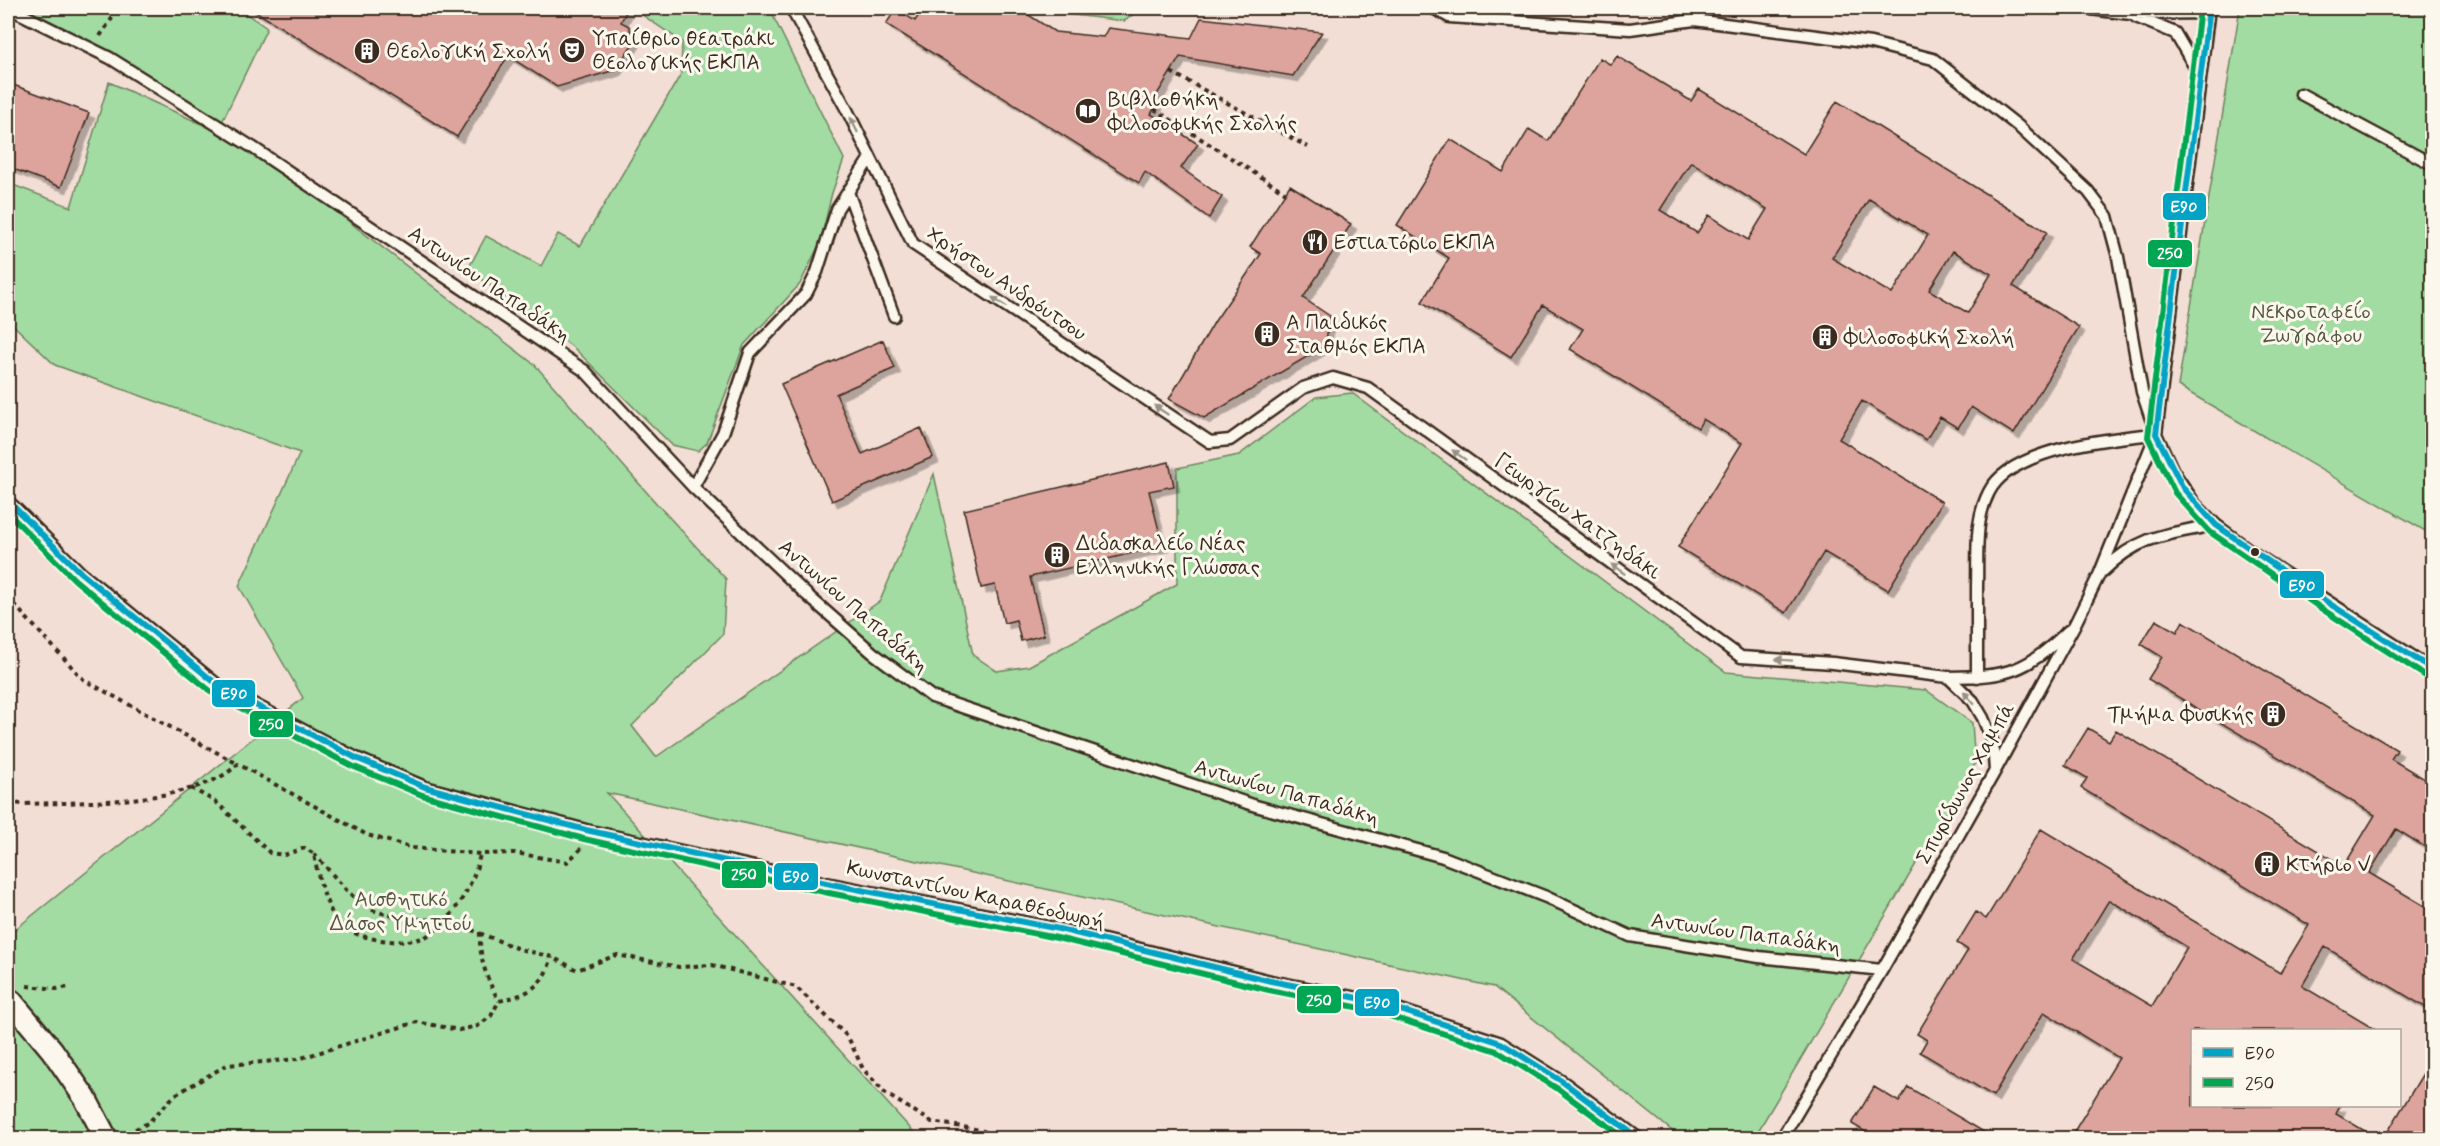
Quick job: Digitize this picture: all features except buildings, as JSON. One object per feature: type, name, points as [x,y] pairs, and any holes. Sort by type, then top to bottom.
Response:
[{"type":"street","points":[[13,995],[85,1098],[106,1138]]},
{"type":"lane","name":"Αντωνίου Παπαδάκη","points":[[9,8],[91,49],[252,147],[585,371],[693,487],[807,595],[873,653],[932,697],[1256,806],[1443,857],[1546,897],[1630,936],[1759,957],[1882,970]]},
{"type":"lane","name":"Χρήστου Ανδρόυτσου","points":[[791,8],[913,244],[1210,442]]},
{"type":"lane","points":[[1433,8],[1449,17],[1630,29],[1694,20],[1872,43],[1933,59],[2018,126],[2088,191],[2107,216],[2118,257],[2142,392],[2156,434],[2183,488],[2216,525],[2330,604],[2433,669]]},
{"type":"lane","points":[[2082,8],[2131,14],[2208,10]]},
{"type":"lane","name":"Σπυρίδωνος Χαμπά","points":[[1782,1138],[1882,970],[2075,624],[2099,575],[2156,434],[2208,10]]},
{"type":"lane","points":[[2131,14],[2175,33],[2200,76]]},
{"type":"lane","points":[[2301,94],[2433,164]]},
{"type":"lane","points":[[693,487],[723,433],[750,353],[806,294],[818,272],[837,209],[870,158]]},
{"type":"lane","points":[[848,192],[894,316]]},
{"type":"lane","name":"Γεωργίου Χατζηδάκι","points":[[1210,442],[1230,440],[1303,388],[1333,378],[1368,388],[1741,657],[1833,663],[1948,677],[1977,677],[2005,674],[2042,656],[2075,624]]},
{"type":"lane","points":[[1977,677],[1978,524],[1989,490],[2010,469],[2058,449],[2109,438],[2156,434]]},
{"type":"lane","name":"Κωνσταντίνου Καραθεοδωρή","points":[[8,501],[81,573],[219,686],[356,758],[425,787],[586,830],[831,884],[1059,929],[1271,981],[1373,1001],[1501,1043],[1563,1082],[1638,1138]]},
{"type":"lane","points":[[2099,575],[2120,554],[2137,544],[2159,535],[2216,525]]},
{"type":"lane","points":[[1948,677],[1973,701],[1983,718],[1993,743],[1995,771]]},
{"type":"path","points":[[91,49],[119,8]]},
{"type":"path","points":[[1171,72],[1308,147]]},
{"type":"path","points":[[1154,108],[1286,192]]},
{"type":"path","points":[[8,598],[84,680],[367,835],[413,848],[480,854],[515,853],[567,862],[583,847],[586,830]]},
{"type":"path","points":[[8,802],[22,804],[110,801],[191,788],[229,773],[238,764]]},
{"type":"path","points":[[191,788],[216,802],[270,853],[284,855],[305,848],[314,854],[368,908],[430,921],[447,920],[519,949],[552,957],[577,970],[617,954],[679,967],[712,965],[796,987],[848,1037],[863,1069],[886,1094],[932,1122],[981,1130],[1000,1138]]},
{"type":"path","points":[[314,854],[317,877],[328,905],[342,926],[382,941],[399,941],[425,937],[447,920],[476,873],[480,854]]},
{"type":"path","points":[[480,932],[480,946],[486,978],[499,1000]]},
{"type":"path","points":[[499,1000],[523,996],[546,976],[552,957]]},
{"type":"path","points":[[13,995],[69,987],[68,985]]},
{"type":"path","points":[[116,1138],[148,1123],[175,1095],[227,1065],[298,1059],[417,1022],[459,1030],[478,1026],[491,1016],[499,1000]]},
{"type":"green space","points":[[24,8],[238,8],[267,28],[222,122],[114,54]]},
{"type":"green space","points":[[632,8],[769,8],[844,159],[832,193],[820,243],[800,284],[744,345],[707,443],[698,451],[672,445],[575,349],[468,269],[486,236],[541,266],[558,234],[580,246],[681,74],[682,42]]},
{"type":"green space","points":[[1042,8],[1142,8],[1124,21],[1048,12]]},
{"type":"green space","name":"Νεκροταφείο Ζωγράφου","points":[[2240,8],[2432,8],[2432,535],[2178,386]]},
{"type":"green space","name":"Αισθητικό Δάσος Υμηττού","points":[[109,82],[252,147],[535,365],[726,579],[723,634],[632,726],[656,757],[880,601],[934,474],[973,655],[997,671],[1029,666],[1177,584],[1177,468],[1239,455],[1316,397],[1352,393],[1726,672],[1926,690],[1972,723],[1975,764],[1754,1138],[1681,1138],[1494,987],[607,793],[919,1138],[8,1138],[8,935],[303,698],[239,586],[300,453],[55,365],[8,320],[8,183],[71,207]]},
{"type":"transit line","name":"250","points":[[2200,8],[2148,437],[2175,493],[2210,532],[2427,677]]},
{"type":"transit line","name":"Ε90","points":[[2209,8],[2156,434],[2183,488],[2216,525],[2330,604],[2432,669]]},
{"type":"transit line","name":"Ε90","points":[[8,501],[81,573],[219,686],[356,758],[425,787],[586,830],[831,884],[1059,929],[1271,981],[1373,1001],[1501,1043],[1563,1082],[1638,1138]]},
{"type":"transit line","name":"250","points":[[8,513],[75,580],[214,694],[352,766],[422,795],[584,839],[829,893],[1057,938],[1269,990],[1371,1010],[1497,1051],[1558,1089],[1624,1138]]},
{"type":"place","name":"Υπαίθριο θεατράκι Θεολογικής ΕΚΠΑ","points":[[572,50]]},
{"type":"place","name":"Θεολογική Σχολή","points":[[367,51]]},
{"type":"place","name":"Βιβλιοθήκη Φιλοσοφικής Σχολής","points":[[1088,111]]},
{"type":"place","name":"Εστιατόριο ΕΚΠΑ","points":[[1315,242]]},
{"type":"place","name":"Α Παιδικός Σταθμός ΕΚΠΑ","points":[[1267,334]]},
{"type":"place","name":"Φιλοσοφική Σχολή","points":[[1825,337]]},
{"type":"place","name":"Διδασκαλείο Νέας Ελληνικής Γλώσσας","points":[[1057,555]]},
{"type":"place","name":"Τμήμα Φυσικής","points":[[2273,714]]},
{"type":"place","name":"Κτήριο V","points":[[2267,864]]}]
